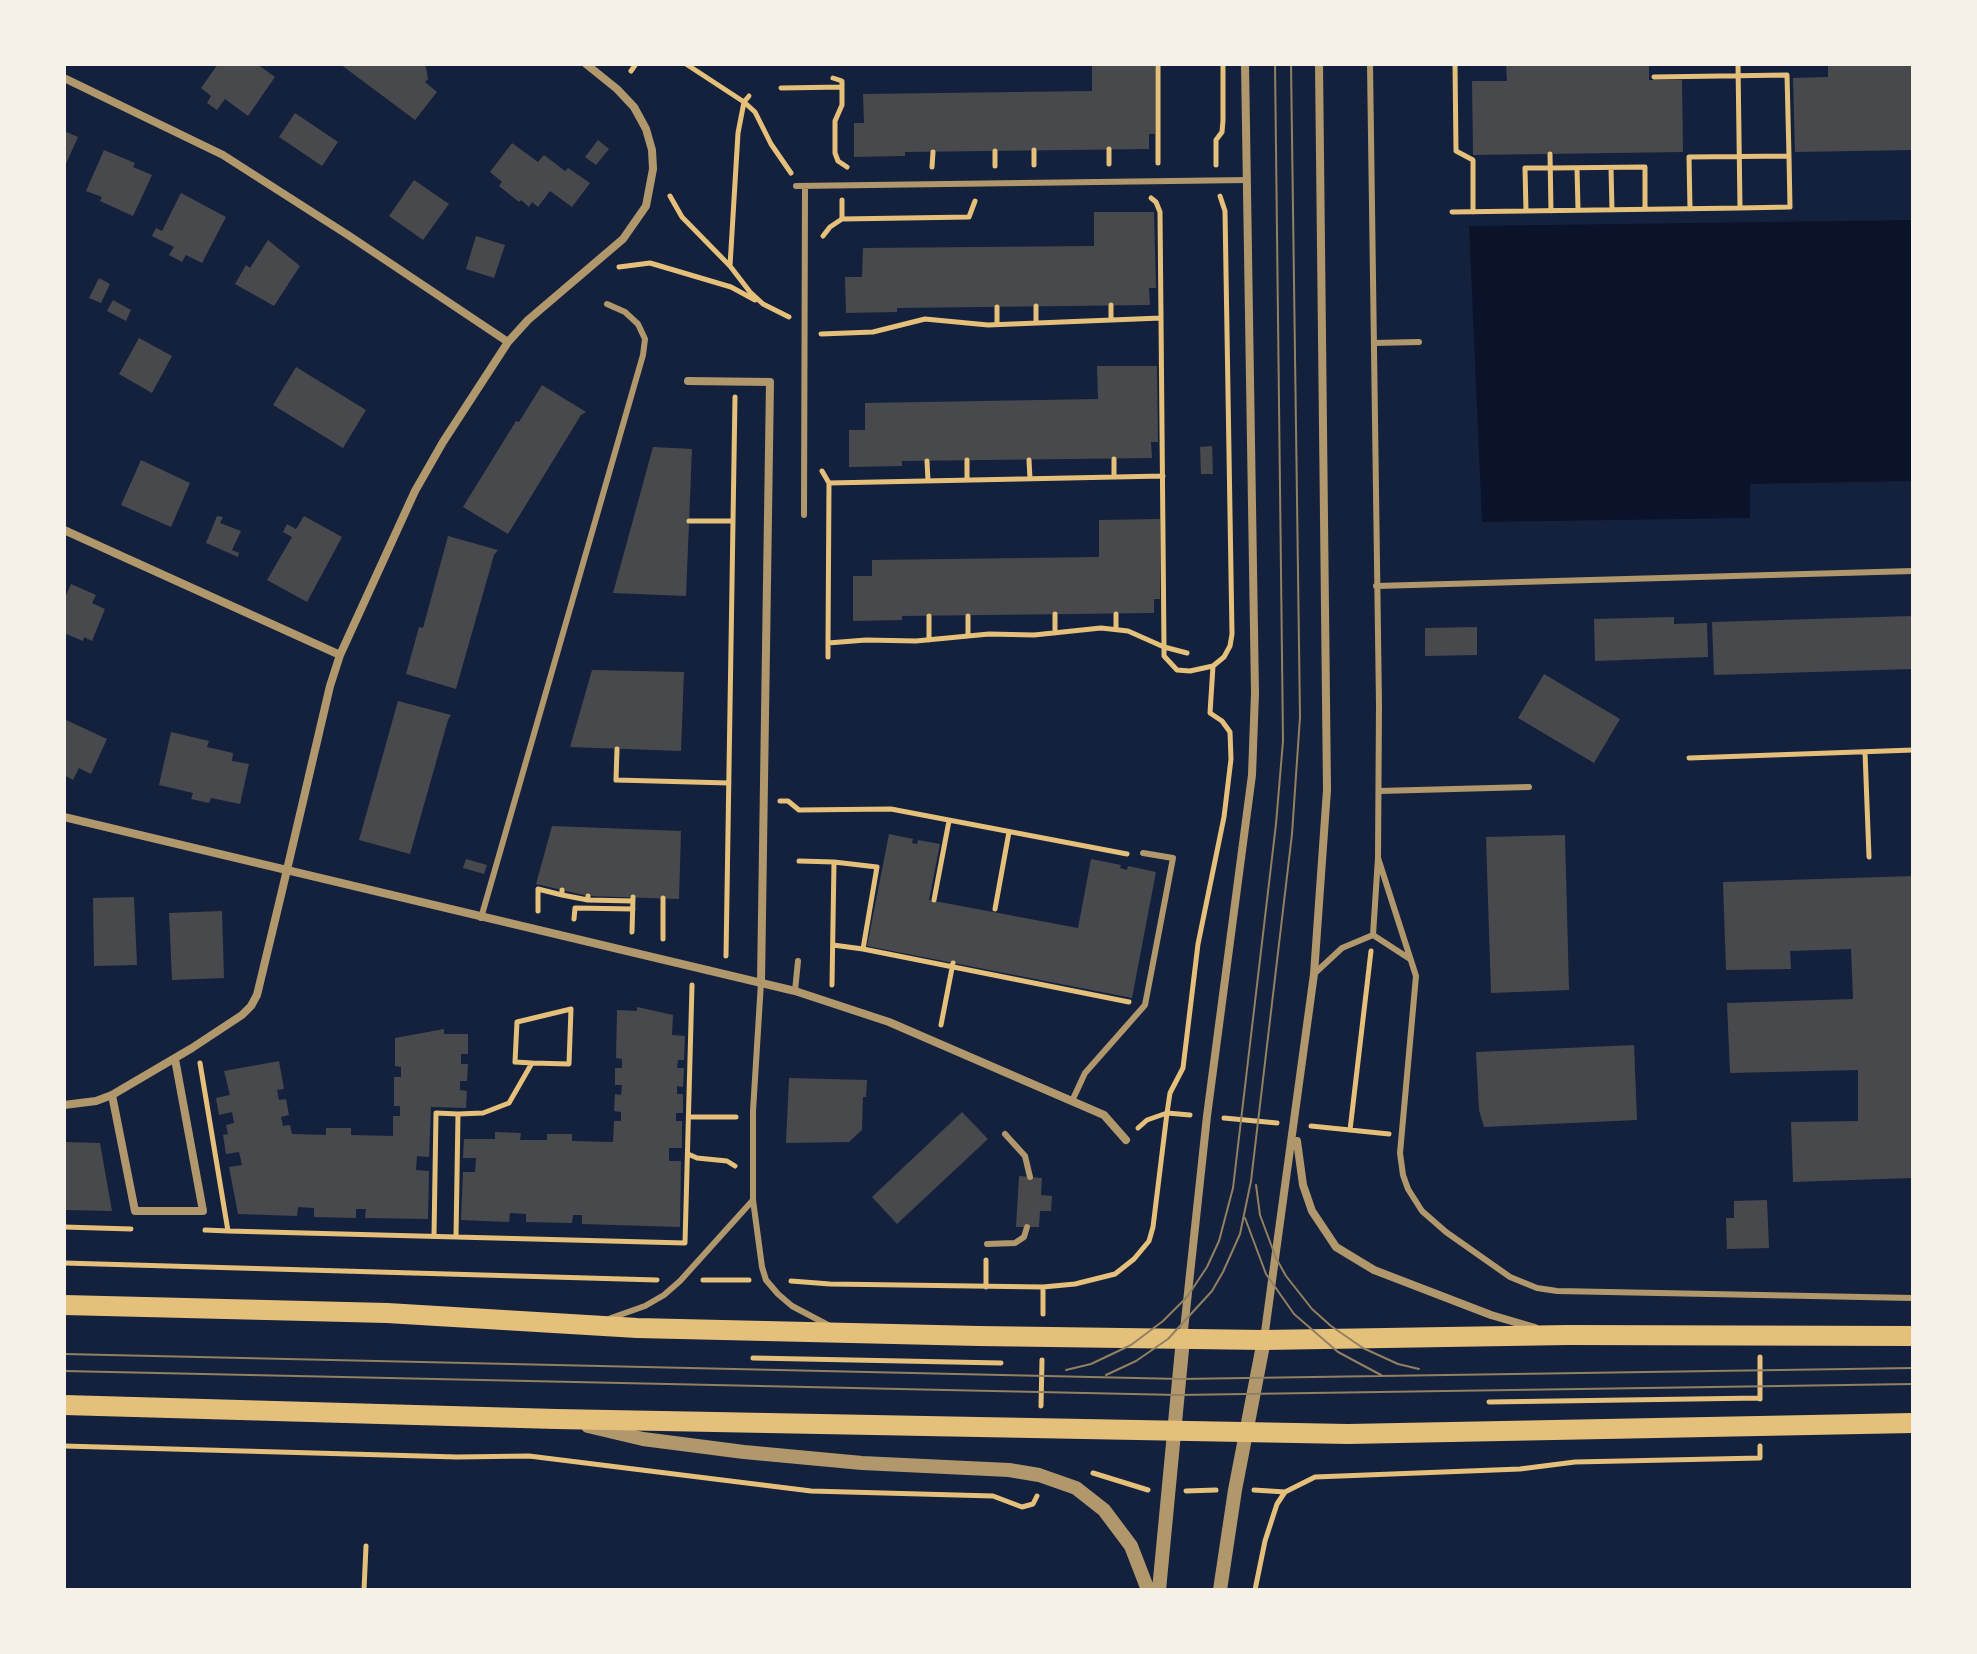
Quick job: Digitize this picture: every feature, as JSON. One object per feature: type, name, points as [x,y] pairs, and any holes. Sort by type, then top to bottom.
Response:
[{"type":"main road","points":[[64,1305],[387,1313],[845,1333],[1183,1339],[1568,1335],[1913,1336]]},
{"type":"main road","points":[[64,1405],[556,1419],[1348,1434],[1913,1423]]},
{"type":"street","points":[[64,1105],[96,1101],[112,1095],[242,1015],[257,995],[330,686],[340,655],[415,491],[508,342],[528,320],[623,239],[636,223],[649,196],[653,169],[646,129],[634,107],[586,64]]},
{"type":"street","points":[[1159,1590],[1207,1116],[1252,775],[1255,693],[1245,64]]},
{"type":"street","points":[[1220,1590],[1264,1340],[1296,1124],[1314,974],[1324,845],[1328,727],[1319,64]]},
{"type":"street","points":[[64,78],[223,155],[508,342]]},
{"type":"street","points":[[688,381],[770,382],[761,982]]},
{"type":"street","points":[[64,530],[340,655]]},
{"type":"street","points":[[64,817],[795,991],[889,1022],[1104,1115],[1126,1140]]},
{"type":"street","points":[[112,1095],[135,1211],[203,1211],[175,1059]]},
{"type":"street","points":[[1296,1124],[1303,1185],[1312,1211],[1336,1247],[1374,1270],[1491,1315],[1568,1335]]},
{"type":"street","points":[[556,1419],[643,1439],[744,1452],[862,1463],[1009,1470],[1039,1475],[1076,1488],[1104,1510],[1131,1546],[1148,1590]]},
{"type":"lane","points":[[1370,64],[1379,791],[1373,935]]},
{"type":"lane","points":[[796,186],[1247,180]]},
{"type":"lane","points":[[804,515],[805,186]]},
{"type":"lane","points":[[481,918],[643,355],[645,339],[638,324],[625,312],[607,304]]},
{"type":"lane","points":[[1374,343],[1419,342]]},
{"type":"lane","points":[[1376,586],[1913,571]]},
{"type":"lane","points":[[1379,791],[1529,787]]},
{"type":"lane","points":[[1072,1101],[1085,1073],[1145,1005],[1173,858],[1143,853]]},
{"type":"lane","points":[[1378,858],[1416,976],[1400,1153],[1403,1175],[1422,1211],[1446,1232],[1510,1277],[1537,1288],[1557,1291],[1913,1298]]},
{"type":"lane","points":[[1314,974],[1342,948],[1373,935],[1392,944],[1412,960]]},
{"type":"lane","points":[[795,991],[798,961]]},
{"type":"lane","points":[[761,982],[753,1111],[753,1200],[762,1267],[766,1280],[792,1306],[845,1333]]},
{"type":"lane","points":[[1005,1134],[1025,1156],[1030,1177]]},
{"type":"lane","points":[[587,1324],[620,1316],[664,1295],[753,1200]]},
{"type":"lane","points":[[987,1244],[1015,1243],[1024,1237],[1027,1227]]},
{"type":"path","points":[[631,71],[636,64]]},
{"type":"path","points":[[686,64],[755,112],[786,168],[805,186]]},
{"type":"path","points":[[1158,64],[1156,163],[1170,163]]},
{"type":"path","points":[[1205,163],[1216,164],[1216,140],[1222,132],[1223,64]]},
{"type":"path","points":[[1455,64],[1456,151],[1473,160],[1473,212]]},
{"type":"path","points":[[1738,64],[1740,208]]},
{"type":"path","points":[[1452,212],[1790,207],[1787,75],[1654,77]]},
{"type":"path","points":[[833,78],[842,81],[842,105],[835,121],[837,160],[849,168],[842,219]]},
{"type":"path","points":[[781,88],[842,87]]},
{"type":"path","points":[[730,266],[738,133],[744,102],[749,96]]},
{"type":"path","points":[[1109,149],[1109,164]]},
{"type":"path","points":[[1034,150],[1034,165]]},
{"type":"path","points":[[995,151],[995,166]]},
{"type":"path","points":[[932,167],[933,152]]},
{"type":"path","points":[[1550,154],[1551,211]]},
{"type":"path","points":[[1690,209],[1689,157],[1789,156]]},
{"type":"path","points":[[1094,164],[1124,164]]},
{"type":"path","points":[[979,166],[1008,165]]},
{"type":"path","points":[[1021,165],[1049,165]]},
{"type":"path","points":[[918,167],[948,166]]},
{"type":"path","points":[[1526,211],[1525,168],[1645,167],[1645,209]]},
{"type":"path","points":[[1577,168],[1578,210]]},
{"type":"path","points":[[1611,168],[1612,210]]},
{"type":"path","points":[[1143,195],[1154,199],[1160,212],[1164,656],[1177,670],[1190,671],[1213,666],[1224,657],[1232,634],[1225,211],[1217,192]]},
{"type":"path","points":[[670,196],[682,217],[763,304]]},
{"type":"path","points":[[822,238],[830,227],[842,219],[969,217],[973,202],[983,197]]},
{"type":"path","points":[[618,267],[650,263],[731,287],[821,334],[873,332],[925,319],[997,324],[1161,318]]},
{"type":"path","points":[[1111,305],[1111,318]]},
{"type":"path","points":[[1036,306],[1036,321]]},
{"type":"path","points":[[997,307],[997,324]]},
{"type":"path","points":[[925,308],[925,319]]},
{"type":"path","points":[[821,321],[821,334]]},
{"type":"path","points":[[726,956],[736,381]]},
{"type":"path","points":[[1114,459],[1114,477]]},
{"type":"path","points":[[967,460],[967,480]]},
{"type":"path","points":[[1029,460],[1030,479]]},
{"type":"path","points":[[927,461],[928,481]]},
{"type":"path","points":[[819,468],[829,483],[828,657]]},
{"type":"path","points":[[829,483],[1163,476]]},
{"type":"path","points":[[689,521],[733,521]]},
{"type":"path","points":[[1055,614],[1055,633]]},
{"type":"path","points":[[1116,614],[1116,629]]},
{"type":"path","points":[[929,616],[929,640]]},
{"type":"path","points":[[968,616],[968,635]]},
{"type":"path","points":[[828,643],[1116,629],[1187,653]]},
{"type":"path","points":[[1147,1120],[1167,1113],[1170,1093],[1183,1068],[1197,956],[1224,817],[1231,759],[1230,732],[1222,721],[1210,713],[1213,666]]},
{"type":"path","points":[[617,749],[616,780],[729,783]]},
{"type":"path","points":[[1689,758],[1913,750]]},
{"type":"path","points":[[1865,752],[1869,857]]},
{"type":"path","points":[[788,801],[799,810],[891,809],[1134,856],[1143,853]]},
{"type":"path","points":[[934,900],[949,821]]},
{"type":"path","points":[[995,909],[1009,832]]},
{"type":"path","points":[[799,861],[877,867],[873,908],[863,949]]},
{"type":"path","points":[[832,985],[834,862]]},
{"type":"path","points":[[538,911],[538,889],[588,898],[633,899],[632,932]]},
{"type":"path","points":[[663,898],[663,939]]},
{"type":"path","points":[[574,919],[575,908],[633,909]]},
{"type":"path","points":[[1350,1130],[1373,935]]},
{"type":"path","points":[[833,945],[953,965],[1145,1005]]},
{"type":"path","points":[[941,1025],[953,965]]},
{"type":"path","points":[[192,1048],[199,1058],[228,1231],[685,1243],[692,982]]},
{"type":"path","points":[[571,1009],[569,1064],[532,1063],[515,1062],[517,1022],[571,1009]]},
{"type":"path","points":[[434,1236],[436,1113],[483,1113],[509,1103],[532,1063]]},
{"type":"path","points":[[456,1237],[458,1114]]},
{"type":"path","points":[[689,1117],[736,1117]]},
{"type":"path","points":[[1231,1118],[1279,1123]]},
{"type":"path","points":[[1322,1127],[1389,1134]]},
{"type":"path","points":[[688,1154],[727,1161],[735,1166]]},
{"type":"path","points":[[986,1287],[987,1244]]},
{"type":"path","points":[[64,1263],[662,1280]]},
{"type":"path","points":[[695,1280],[753,1280]]},
{"type":"path","points":[[1043,1287],[1043,1307]]},
{"type":"path","points":[[1041,1406],[1042,1354]]},
{"type":"path","points":[[1760,1356],[1760,1411]]},
{"type":"path","points":[[753,1358],[1003,1362]]},
{"type":"path","points":[[1029,1363],[1042,1363]]},
{"type":"path","points":[[1489,1402],[1760,1398]]},
{"type":"path","points":[[64,1446],[457,1457],[529,1456],[811,1491],[993,1496],[1022,1507],[1033,1504],[1038,1491]]},
{"type":"path","points":[[1255,1590],[1265,1541],[1277,1504],[1285,1492],[1315,1477],[1520,1469],[1575,1462],[1760,1458]]},
{"type":"path","points":[[1188,1491],[1199,1490]]},
{"type":"path","points":[[1275,1490],[1285,1492]]},
{"type":"path","points":[[364,1590],[366,1546]]},
{"type":"water","points":[[1913,220],[1913,481],[1750,484],[1750,518],[1482,522],[1469,226]]},
{"type":"building","points":[[218,64],[257,64],[275,77],[248,116],[225,99],[217,110],[207,103],[211,96],[201,88]]},
{"type":"building","points":[[340,64],[422,64],[426,67],[428,79],[425,82],[437,92],[415,120]]},
{"type":"building","points":[[1092,64],[1155,64],[1155,134],[1149,134],[1149,149],[905,152],[905,156],[854,157],[854,123],[864,123],[863,94],[1092,91]]},
{"type":"building","points":[[1506,64],[1649,64],[1649,80],[1682,80],[1683,152],[1473,155],[1472,81],[1507,81]]},
{"type":"building","points":[[1828,64],[1913,64],[1913,150],[1795,152],[1793,78],[1828,77]]},
{"type":"building","points":[[295,113],[338,142],[322,166],[279,137]]},
{"type":"building","points":[[64,131],[78,137],[64,168]]},
{"type":"building","points":[[598,140],[609,149],[596,165],[585,157]]},
{"type":"building","points":[[512,143],[538,162],[544,155],[565,171],[568,168],[590,183],[572,207],[550,191],[538,207],[532,202],[529,207],[499,186],[502,182],[490,172]]},
{"type":"building","points":[[104,150],[135,163],[133,167],[152,175],[133,216],[86,191]]},
{"type":"building","points":[[414,180],[449,204],[423,240],[389,216]]},
{"type":"building","points":[[181,193],[226,217],[202,263],[186,255],[182,262],[169,255],[174,247],[152,236],[156,228],[162,231]]},
{"type":"building","points":[[1094,212],[1154,212],[1156,288],[1149,288],[1150,305],[897,308],[897,312],[846,313],[845,277],[862,277],[863,248],[1094,246]]},
{"type":"building","points":[[476,236],[505,245],[494,278],[466,269]]},
{"type":"building","points":[[268,240],[300,266],[274,306],[235,284],[246,265],[250,268]]},
{"type":"building","points":[[99,278],[110,284],[101,303],[89,298]]},
{"type":"building","points":[[113,300],[131,310],[126,321],[107,311]]},
{"type":"building","points":[[139,338],[172,356],[152,393],[119,374]]},
{"type":"building","points":[[1097,366],[1157,366],[1158,442],[1151,442],[1152,458],[902,461],[902,466],[849,467],[849,430],[865,430],[865,403],[1098,399]]},
{"type":"building","points":[[296,367],[366,410],[343,448],[273,405]]},
{"type":"building","points":[[542,385],[586,412],[581,415],[508,534],[463,507]]},
{"type":"building","points":[[1212,446],[1213,474],[1201,474],[1200,447]]},
{"type":"building","points":[[653,447],[692,449],[686,596],[613,593]]},
{"type":"building","points":[[141,460],[190,483],[171,527],[121,505]]},
{"type":"building","points":[[217,516],[223,517],[220,523],[241,531],[232,550],[239,553],[238,557],[206,543]]},
{"type":"building","points":[[304,516],[342,537],[307,602],[267,580],[292,537],[283,532],[287,524],[296,529]]},
{"type":"building","points":[[1160,519],[1160,599],[1154,599],[1154,613],[902,616],[902,620],[853,621],[853,576],[872,576],[872,560],[1099,557],[1099,520]]},
{"type":"building","points":[[448,536],[498,550],[456,689],[406,674],[419,627],[423,628]]},
{"type":"building","points":[[71,584],[96,595],[92,603],[105,609],[92,641],[84,637],[83,641],[64,633],[64,600]]},
{"type":"building","points":[[1913,616],[1913,669],[1714,675],[1712,622]]},
{"type":"building","points":[[1674,617],[1674,624],[1707,623],[1708,657],[1595,661],[1594,619]]},
{"type":"building","points":[[1477,627],[1477,655],[1425,656],[1425,628]]},
{"type":"building","points":[[592,670],[684,672],[681,751],[570,747]]},
{"type":"building","points":[[1544,674],[1620,719],[1594,763],[1518,718]]},
{"type":"building","points":[[398,701],[451,715],[410,854],[359,840]]},
{"type":"building","points":[[64,719],[107,739],[91,774],[79,768],[73,780],[64,775]]},
{"type":"building","points":[[171,732],[209,741],[207,747],[233,753],[232,761],[249,764],[240,804],[211,798],[209,803],[191,799],[193,793],[159,785]]},
{"type":"building","points":[[552,826],[681,831],[679,899],[588,896],[536,884]]},
{"type":"building","points":[[889,834],[913,839],[912,843],[917,844],[918,840],[940,844],[929,900],[1078,928],[1091,859],[1121,865],[1120,868],[1127,870],[1128,866],[1156,872],[1132,998],[867,946]]},
{"type":"building","points":[[1565,835],[1569,990],[1491,993],[1486,837]]},
{"type":"building","points":[[466,859],[487,865],[484,874],[463,868]]},
{"type":"building","points":[[1913,876],[1913,1178],[1793,1182],[1791,1122],[1858,1121],[1858,1070],[1730,1073],[1727,1003],[1853,999],[1851,949],[1790,951],[1791,969],[1726,970],[1723,882]]},
{"type":"building","points":[[134,897],[137,965],[94,966],[93,898]]},
{"type":"building","points":[[222,911],[224,978],[172,980],[169,913]]},
{"type":"building","points":[[637,1007],[673,1015],[672,1035],[685,1036],[684,1060],[678,1060],[677,1068],[684,1068],[683,1087],[677,1086],[677,1094],[683,1094],[683,1113],[676,1113],[676,1121],[682,1121],[682,1148],[669,1148],[669,1161],[681,1161],[680,1227],[582,1224],[582,1215],[573,1215],[572,1223],[526,1222],[526,1214],[510,1213],[509,1222],[461,1220],[463,1172],[475,1172],[476,1158],[463,1158],[464,1139],[495,1139],[495,1132],[521,1133],[520,1140],[547,1140],[547,1134],[572,1134],[572,1141],[613,1142],[614,1121],[621,1121],[621,1112],[614,1111],[615,1094],[621,1095],[622,1085],[615,1085],[615,1068],[622,1068],[622,1059],[616,1058],[617,1010],[637,1011]]},
{"type":"building","points":[[444,1029],[444,1034],[468,1034],[468,1054],[461,1054],[461,1064],[468,1064],[467,1081],[460,1081],[460,1090],[467,1091],[466,1108],[431,1107],[429,1157],[417,1156],[416,1170],[429,1171],[428,1219],[365,1218],[366,1209],[356,1209],[356,1218],[314,1217],[314,1208],[298,1207],[297,1216],[238,1214],[229,1167],[242,1165],[239,1152],[226,1154],[223,1135],[228,1134],[226,1125],[234,1123],[232,1112],[219,1115],[216,1098],[230,1095],[224,1071],[279,1061],[284,1089],[277,1090],[279,1100],[286,1099],[289,1115],[281,1117],[283,1126],[290,1125],[292,1134],[326,1135],[326,1128],[351,1128],[351,1135],[393,1136],[393,1116],[400,1116],[400,1106],[394,1106],[394,1077],[401,1077],[401,1067],[395,1066],[395,1038]]},
{"type":"building","points":[[1634,1045],[1637,1120],[1484,1127],[1479,1110],[1476,1052]]},
{"type":"building","points":[[789,1078],[867,1080],[862,1130],[849,1142],[786,1143]]},
{"type":"building","points":[[962,1112],[988,1139],[897,1224],[872,1197]]},
{"type":"building","points":[[64,1142],[100,1143],[112,1211],[64,1210]]},
{"type":"building","points":[[1019,1176],[1042,1178],[1041,1195],[1052,1196],[1051,1211],[1040,1211],[1039,1227],[1016,1227]]},
{"type":"building","points":[[1767,1200],[1769,1248],[1727,1249],[1726,1218],[1734,1218],[1734,1201]]},
{"type":"tram line","points":[[1066,1370],[1091,1364],[1131,1345],[1163,1321],[1187,1297],[1207,1267],[1219,1241],[1233,1188],[1283,741],[1275,64]]},
{"type":"tram line","points":[[1106,1375],[1136,1361],[1168,1339],[1212,1291],[1240,1234],[1251,1181],[1292,834],[1300,717],[1291,64]]},
{"type":"tram line","points":[[1256,1185],[1260,1215],[1276,1258],[1312,1309],[1363,1348],[1398,1364],[1419,1369]]},
{"type":"tram line","points":[[1245,1218],[1266,1274],[1294,1314],[1338,1352],[1381,1375]]},
{"type":"tram line","points":[[64,1354],[1180,1379],[1913,1368]]},
{"type":"tram line","points":[[64,1371],[1178,1395],[1913,1384]]}]
